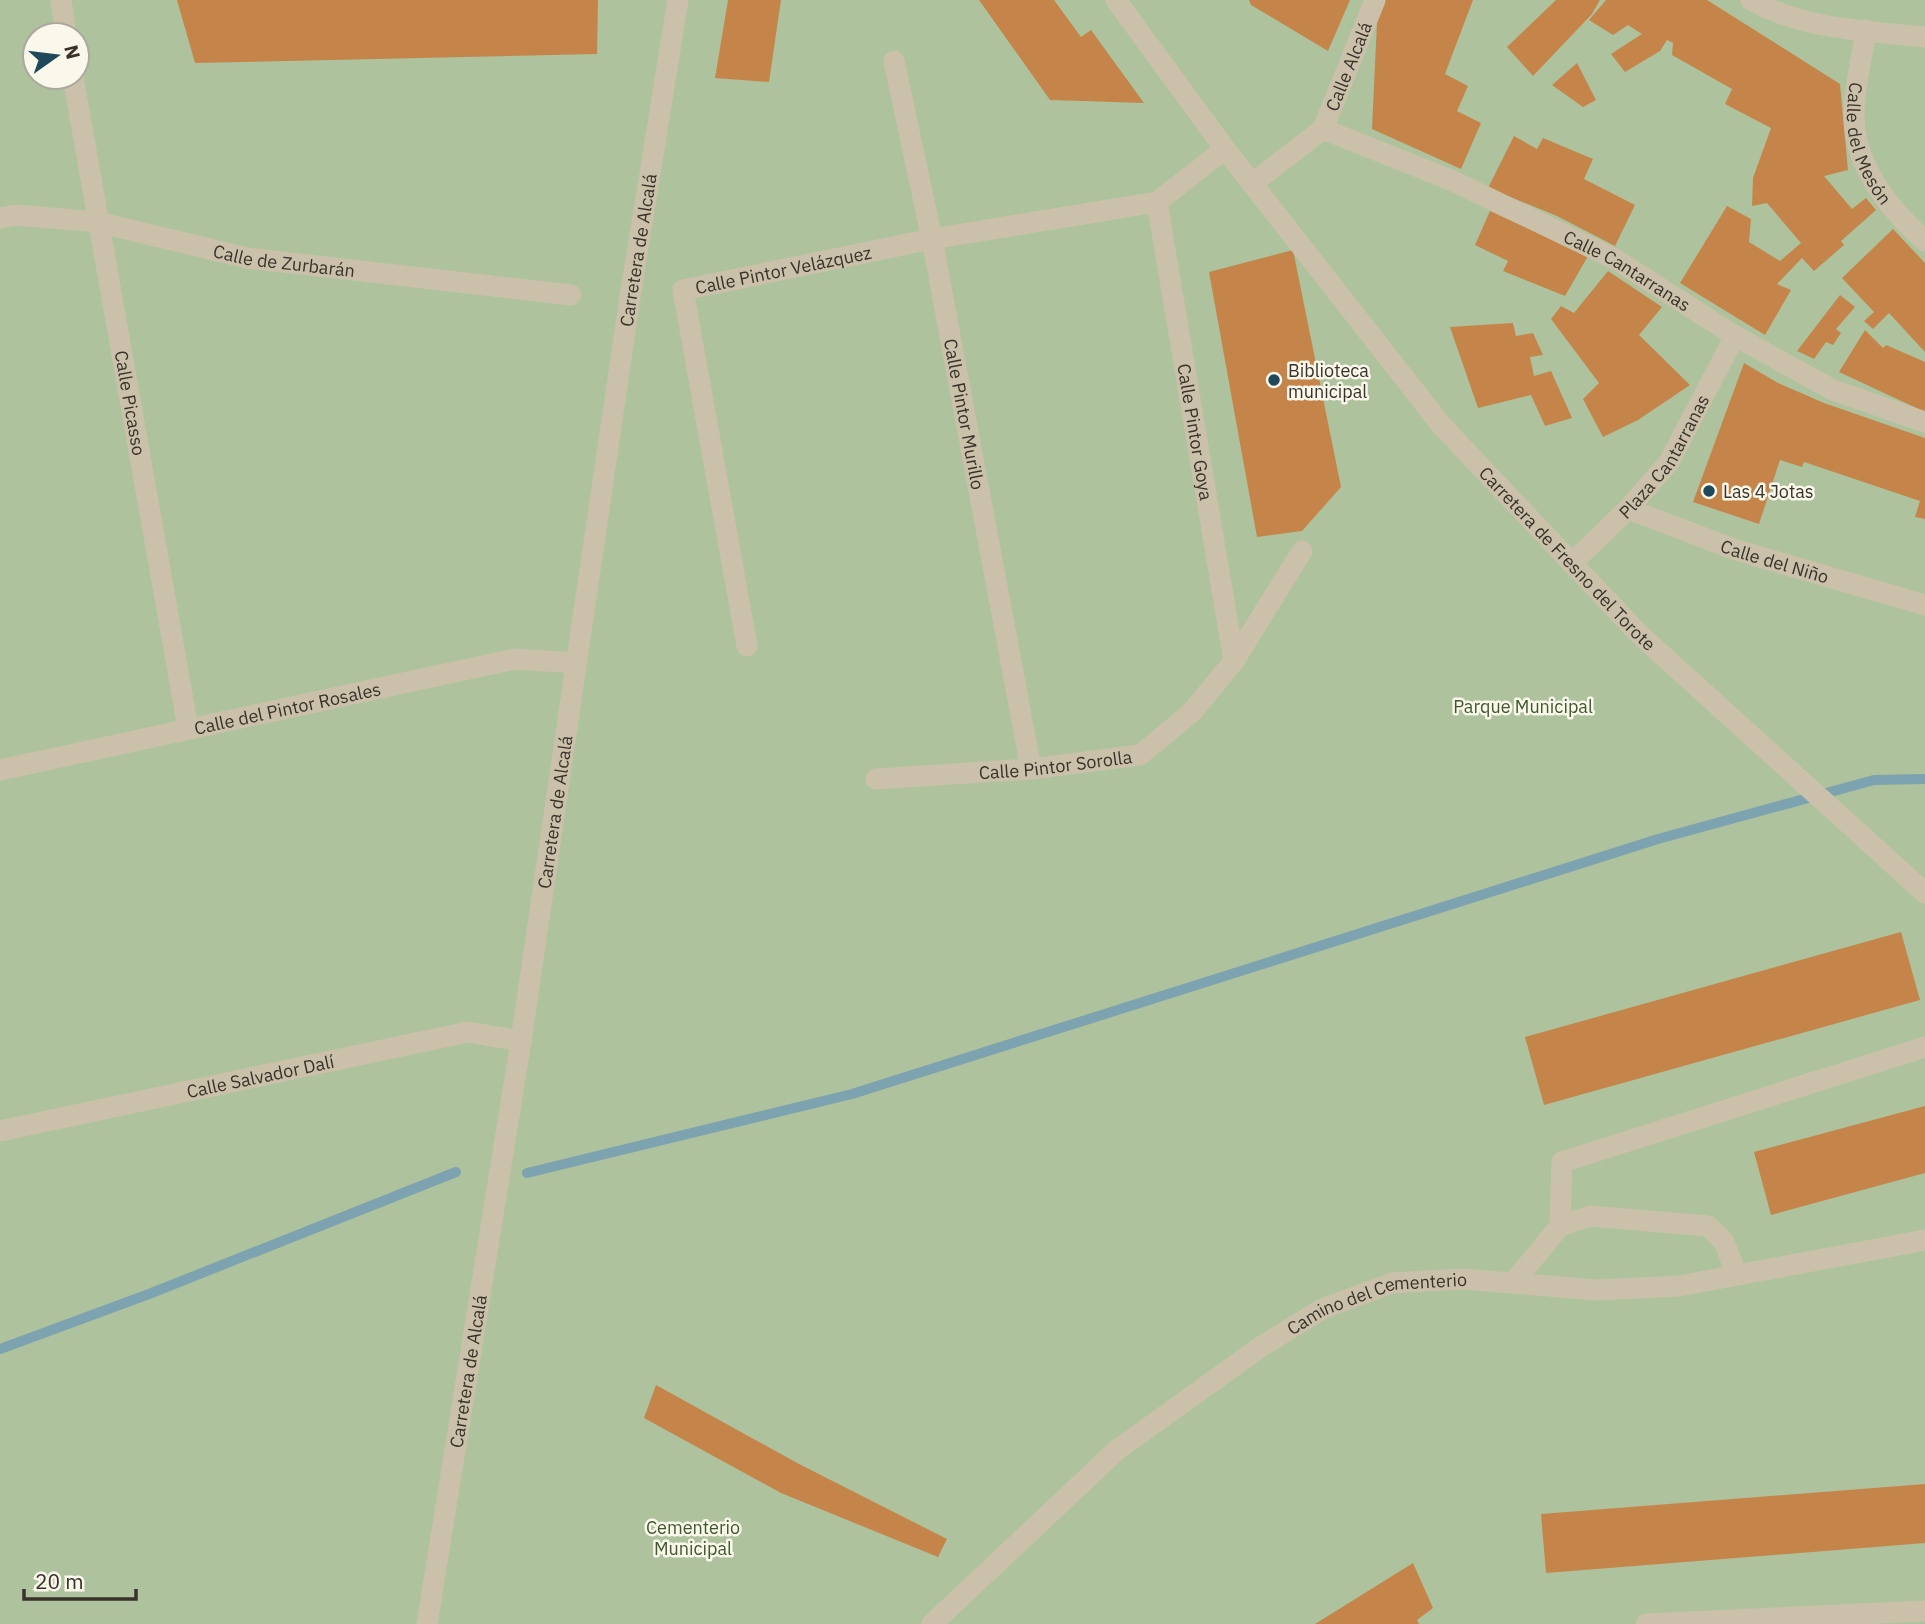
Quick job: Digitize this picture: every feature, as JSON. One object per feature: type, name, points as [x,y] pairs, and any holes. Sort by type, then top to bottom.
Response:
[{"type":"street","points":[[61,0],[64,21]]},
{"type":"street","name":"Carretera de Alcalá","points":[[426,1624],[521,1041],[629,297],[678,0]]},
{"type":"street","points":[[1116,0],[1225,149]]},
{"type":"street","name":"Calle Alcalá","points":[[1253,183],[1323,129],[1375,0]]},
{"type":"street","points":[[1751,0],[1866,30],[1925,37]]},
{"type":"street","name":"Calle del Mesón","points":[[1866,30],[1853,113],[1864,167],[1896,215],[1925,241]]},
{"type":"street","name":"Calle Pintor Murillo","points":[[894,61],[932,239],[1031,769]]},
{"type":"street","name":"Calle Picasso","points":[[75,91],[188,729]]},
{"type":"street","name":"Calle Cantarranas","points":[[1323,129],[1453,181],[1615,259],[1735,336],[1833,390],[1925,422]]},
{"type":"street","name":"Carretera de Fresno del Torote","points":[[1225,149],[1442,426],[1639,634],[1925,893]]},
{"type":"street","name":"Calle Pintor Velázquez","points":[[747,646],[682,289],[932,239],[1157,202],[1225,149]]},
{"type":"street","name":"Calle Pintor Goya","points":[[1157,202],[1234,661]]},
{"type":"street","name":"Calle de Zurbarán","points":[[0,218],[16,215],[97,222],[247,258],[571,295]]},
{"type":"street","name":"Plaza Cantarranas","points":[[1572,563],[1628,509],[1669,462],[1735,336]]},
{"type":"street","name":"Calle del Niño","points":[[1628,509],[1736,550],[1925,605]]},
{"type":"street","name":"Calle Pintor Sorolla","points":[[876,779],[1031,769],[1140,755],[1192,712],[1234,661],[1302,551]]},
{"type":"street","name":"Calle del Pintor Rosales","points":[[0,770],[515,659],[576,663]]},
{"type":"street","name":"Calle Salvador Dalí","points":[[0,1131],[468,1032],[521,1041]]},
{"type":"street","points":[[1560,1226],[1562,1162],[1925,1047]]},
{"type":"street","points":[[1513,1283],[1560,1226],[1590,1216],[1708,1226],[1724,1242],[1737,1275]]},
{"type":"street","name":"Camino del Cementerio","points":[[932,1624],[1117,1450],[1259,1348],[1322,1309],[1392,1283],[1462,1279],[1596,1290],[1679,1286],[1925,1240]]},
{"type":"street","points":[[1646,1624],[1902,1615],[1925,1611]]},
{"type":"green space","points":[[0,0],[1925,0],[1925,1624],[0,1624]]},
{"type":"building","points":[[177,0],[598,0],[597,54],[195,63]]},
{"type":"building","points":[[728,0],[781,0],[769,82],[715,78]]},
{"type":"building","points":[[979,0],[1054,0],[1081,37],[1091,30],[1144,103],[1050,100]]},
{"type":"building","points":[[1249,0],[1350,0],[1328,51],[1251,5]]},
{"type":"building","points":[[1384,0],[1473,0],[1445,74],[1468,86],[1457,111],[1481,123],[1461,169],[1372,129],[1377,22]]},
{"type":"building","points":[[1556,0],[1600,0],[1592,14],[1533,76],[1507,47]]},
{"type":"building","points":[[1606,0],[1707,0],[1840,84],[1848,170],[1824,176],[1852,209],[1866,198],[1876,210],[1841,241],[1844,245],[1814,271],[1802,258],[1777,284],[1791,290],[1765,335],[1680,283],[1727,206],[1751,219],[1749,242],[1780,261],[1801,243],[1767,203],[1752,206],[1753,178],[1771,128],[1725,104],[1732,89],[1672,55],[1673,43],[1667,40],[1660,51],[1625,72],[1611,54],[1642,34],[1628,25],[1613,35],[1589,20]]},
{"type":"building","points":[[1577,63],[1596,100],[1583,107],[1552,85]]},
{"type":"building","points":[[1514,136],[1537,149],[1543,138],[1593,159],[1584,179],[1635,205],[1615,246],[1557,216],[1488,188]]},
{"type":"building","points":[[1490,211],[1588,256],[1565,296],[1503,271],[1508,261],[1475,245]]},
{"type":"building","points":[[1893,229],[1925,263],[1925,352],[1889,313],[1873,329],[1864,321],[1874,312],[1842,278]]},
{"type":"building","name":"Biblioteca municipal","points":[[1293,250],[1341,487],[1302,531],[1257,537],[1209,272]]},
{"type":"building","points":[[1608,271],[1662,307],[1639,335],[1690,385],[1638,420],[1603,437],[1583,399],[1599,383],[1551,319],[1561,306],[1574,313]]},
{"type":"building","points":[[1840,295],[1855,307],[1836,329],[1841,333],[1833,345],[1826,342],[1814,359],[1797,351]]},
{"type":"building","points":[[1513,323],[1516,336],[1533,333],[1543,355],[1530,357],[1534,376],[1551,371],[1572,418],[1545,426],[1531,395],[1478,408],[1450,327]]},
{"type":"building","points":[[1865,330],[1883,348],[1886,345],[1925,362],[1925,412],[1839,372]]},
{"type":"building","points":[[1744,363],[1778,383],[1824,403],[1925,438],[1925,519],[1915,517],[1920,501],[1804,462],[1802,467],[1780,460],[1759,524],[1693,502]]},
{"type":"building","points":[[1901,932],[1920,1000],[1544,1105],[1525,1037]]},
{"type":"building","points":[[1925,1106],[1925,1173],[1771,1215],[1754,1152]]},
{"type":"building","points":[[656,1385],[799,1464],[947,1539],[938,1557],[781,1493],[644,1418]]},
{"type":"building","points":[[1925,1484],[1925,1543],[1546,1573],[1541,1514]]},
{"type":"building","points":[[1413,1563],[1433,1608],[1417,1620],[1419,1624],[1315,1624]]},
{"type":"waterway","points":[[527,1173],[852,1094],[1658,839],[1874,780],[1925,779]]},
{"type":"waterway","points":[[0,1349],[149,1294],[456,1172]]},
{"type":"place","name":"Biblioteca municipal","points":[[1274,380]]},
{"type":"place","name":"Las 4 Jotas","points":[[1709,491]]},
{"type":"park label","name":"Parque Municipal","points":[[1523,706]]},
{"type":"park label","name":"Cementerio Municipal","points":[[693,1537]]}]
